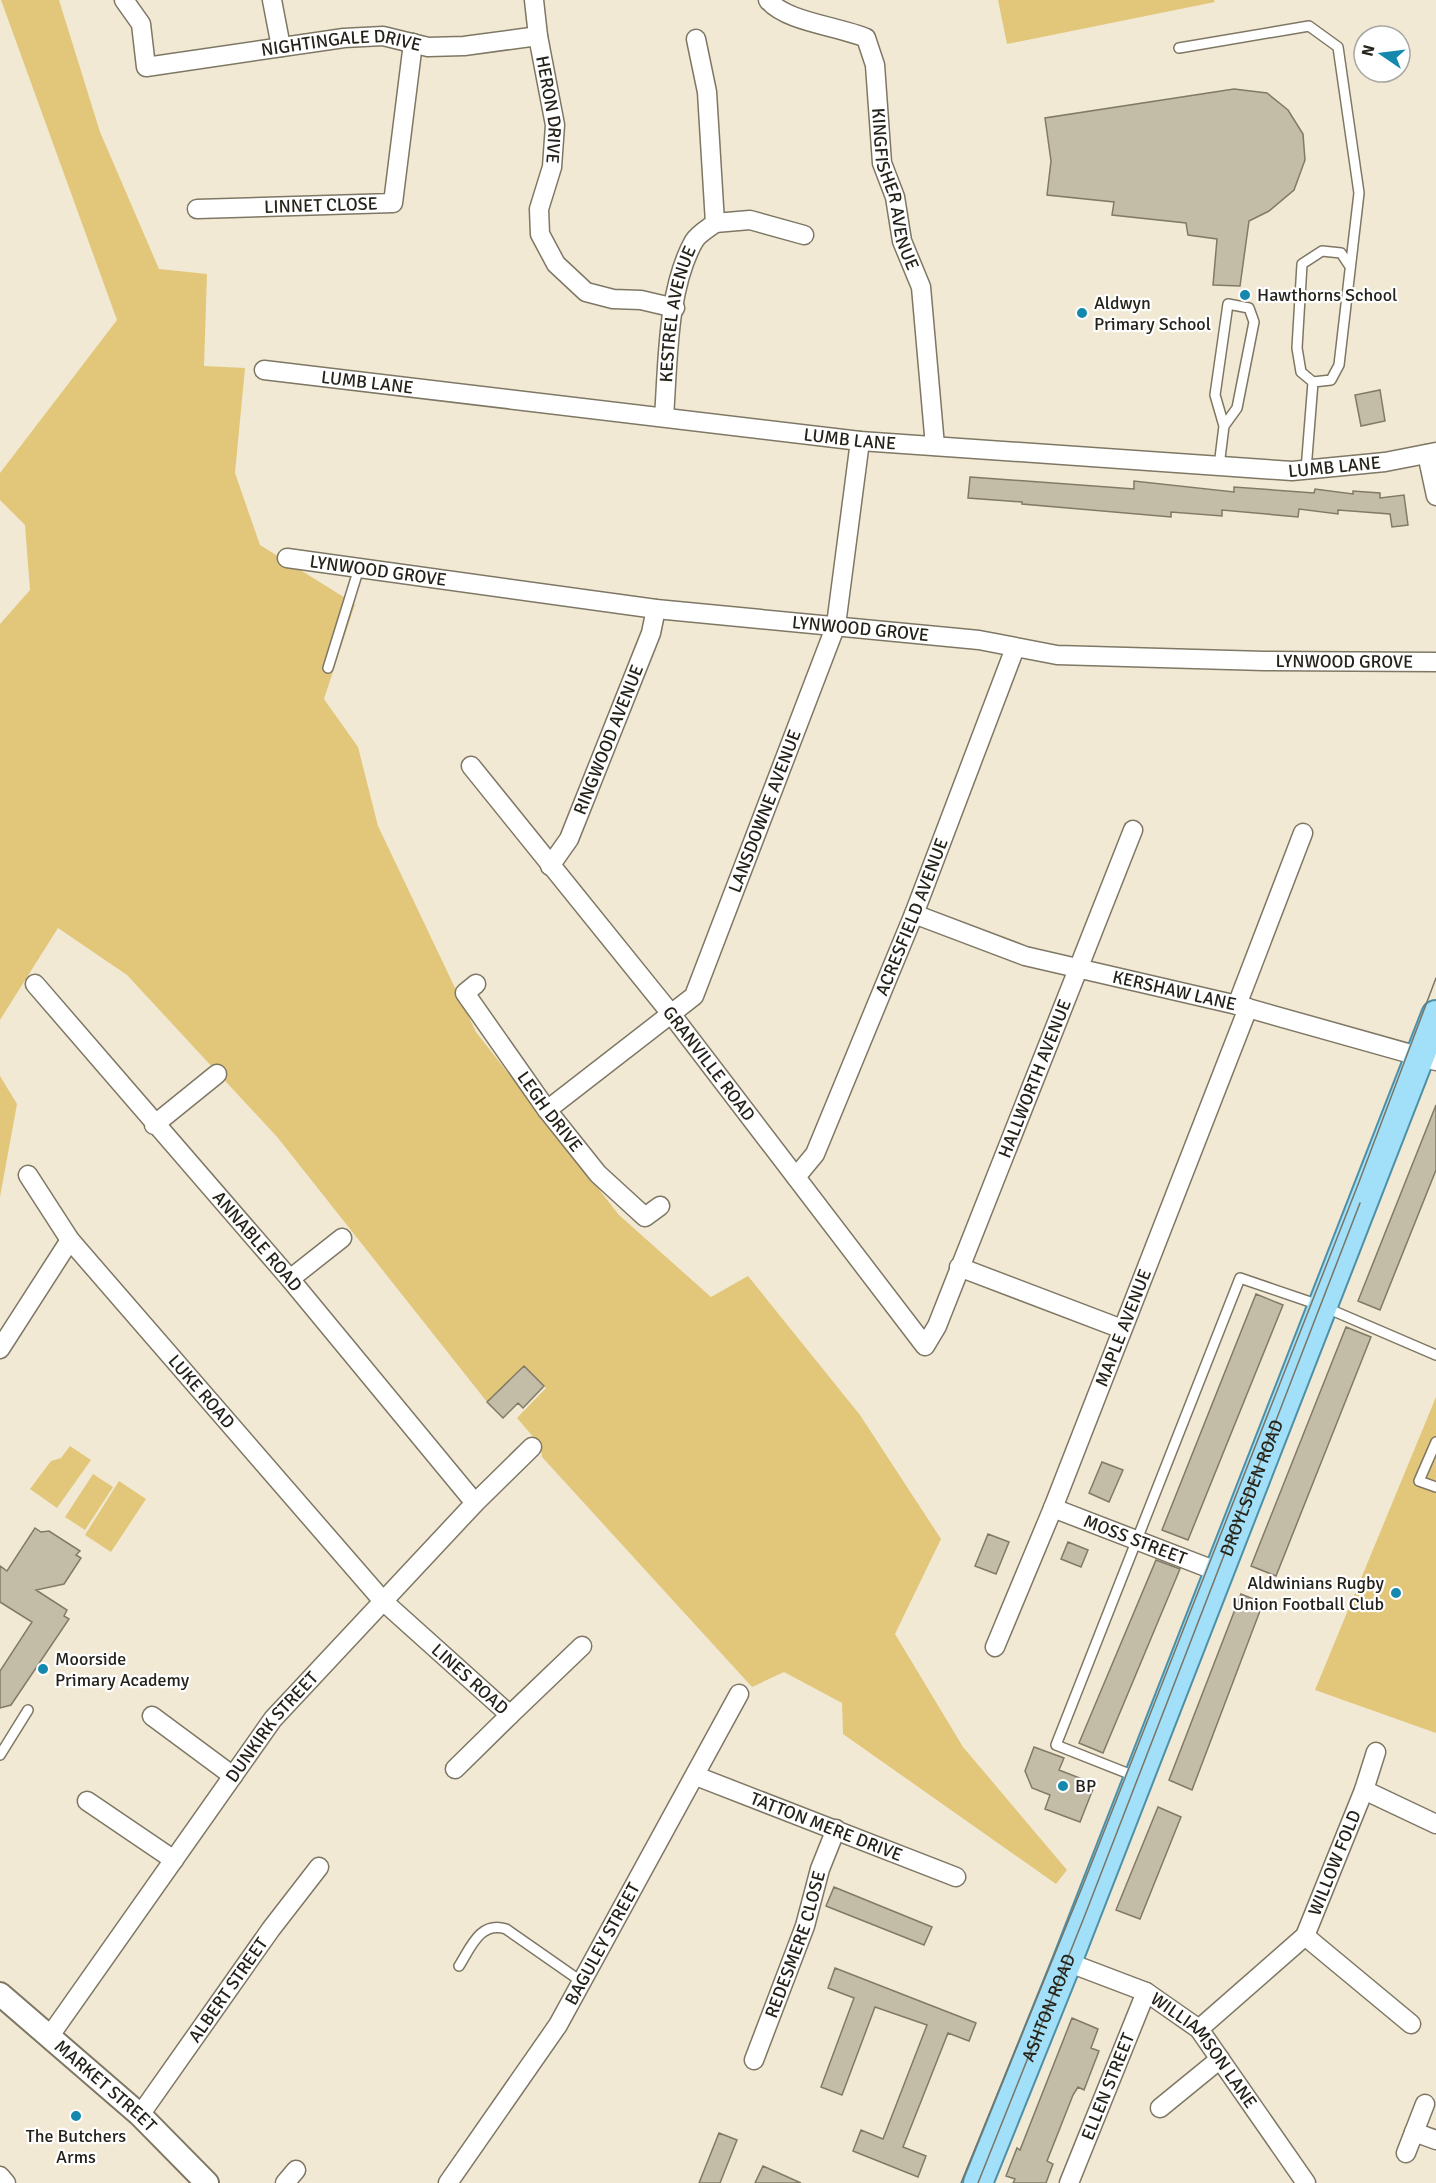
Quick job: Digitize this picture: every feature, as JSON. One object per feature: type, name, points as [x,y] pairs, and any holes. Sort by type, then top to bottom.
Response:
[{"type":"main road","name":"DROYLSDEN ROAD","points":[[1067,1962],[1322,1306],[1428,1058],[1436,1015]]},
{"type":"main road","name":"ASHTON ROAD","points":[[961,2183],[1020,2036],[1067,1962]]},
{"type":"main road","name":"ASHTON ROAD","points":[[978,2183],[1067,1962]]},
{"type":"street","name":"NIGHTINGALE DRIVE","points":[[124,0],[141,24],[146,67],[383,36],[428,47],[464,46],[537,36]]},
{"type":"street","points":[[272,0],[281,48]]},
{"type":"street","name":"HERON DRIVE","points":[[534,0],[537,36],[555,124],[552,167],[539,209],[540,234],[556,264],[586,292],[613,299],[641,300],[675,308]]},
{"type":"street","name":"KINGFISHER AVENUE","points":[[768,0],[786,14],[842,28],[866,38],[875,64],[882,163],[895,197],[902,241],[921,287],[935,446]]},
{"type":"street","points":[[696,39],[707,92],[715,223],[750,220],[804,236]]},
{"type":"street","name":"LINNET CLOSE","points":[[197,209],[393,203],[413,43]]},
{"type":"street","name":"KESTREL AVENUE","points":[[664,417],[670,333],[682,269],[695,239],[715,223]]},
{"type":"street","name":"LUMB LANE","points":[[264,370],[860,441],[1306,470],[1385,462],[1432,453]]},
{"type":"street","name":"LANSDOWNE AVENUE","points":[[547,1110],[694,996],[836,625],[860,441]]},
{"type":"street","points":[[1432,453],[1436,496]]},
{"type":"street","name":"LYNWOOD GROVE","points":[[287,558],[656,609],[979,640],[1058,655],[1264,661],[1436,662]]},
{"type":"street","name":"RINGWOOD AVENUE","points":[[550,866],[569,839],[651,633],[656,609]]},
{"type":"street","name":"ACRESFIELD AVENUE","points":[[796,1177],[815,1154],[914,914],[1015,648]]},
{"type":"street","name":"GRANVILLE ROAD","points":[[471,766],[672,1015],[925,1346],[937,1326]]},
{"type":"street","name":"HALLWORTH AVENUE","points":[[937,1326],[1076,968],[1133,830]]},
{"type":"street","name":"MAPLE AVENUE","points":[[994,1647],[1053,1508],[1122,1329],[1243,1006],[1303,833]]},
{"type":"street","name":"KERSHAW LANE","points":[[914,914],[1025,956],[1243,1006],[1428,1058]]},
{"type":"street","name":"ANNABLE ROAD","points":[[35,984],[154,1125],[290,1280],[475,1503]]},
{"type":"street","name":"LEGH DRIVE","points":[[476,984],[465,993],[547,1110],[598,1174],[645,1216],[660,1206]]},
{"type":"street","points":[[154,1125],[217,1074]]},
{"type":"street","name":"LUKE ROAD","points":[[28,1175],[70,1240],[383,1601]]},
{"type":"street","points":[[290,1280],[342,1238]]},
{"type":"street","points":[[0,1349],[70,1240]]},
{"type":"street","points":[[959,1267],[1122,1329]]},
{"type":"street","name":"DUNKIRK STREET","points":[[50,2037],[273,1719],[475,1503],[532,1447]]},
{"type":"street","name":"MOSS STREET","points":[[1053,1508],[1219,1572]]},
{"type":"street","name":"LINES ROAD","points":[[383,1601],[510,1715],[582,1646]]},
{"type":"street","name":"BAGULEY STREET","points":[[448,2183],[558,2025],[739,1694]]},
{"type":"street","points":[[455,1769],[510,1715]]},
{"type":"street","points":[[152,1716],[233,1776]]},
{"type":"street","name":"WILLOW FOLD","points":[[1199,2029],[1305,1936],[1364,1790],[1376,1752]]},
{"type":"street","name":"TATTON MERE DRIVE","points":[[696,1776],[956,1877]]},
{"type":"street","name":"WILLOW FOLD","points":[[1364,1790],[1436,1824]]},
{"type":"street","points":[[87,1801],[174,1860]]},
{"type":"street","name":"REDESMERE CLOSE","points":[[754,2060],[805,1926],[820,1869],[836,1829]]},
{"type":"street","name":"ALBERT STREET","points":[[140,2115],[271,1929],[319,1867]]},
{"type":"street","name":"WILLOW FOLD","points":[[1305,1936],[1411,2024]]},
{"type":"street","name":"WILLIAMSON LANE","points":[[1067,1962],[1146,1992],[1199,2029],[1306,2183]]},
{"type":"street","name":"ELLEN STREET","points":[[1069,2183],[1146,1992]]},
{"type":"street","name":"MARKET STREET","points":[[0,1995],[140,2115],[207,2183]]},
{"type":"street","points":[[1160,2108],[1220,2059]]},
{"type":"street","points":[[1406,2153],[1425,2104]]},
{"type":"street","points":[[1414,2132],[1436,2140]]},
{"type":"street","points":[[0,2176],[6,2183]]},
{"type":"lane","points":[[1179,48],[1309,27],[1338,47],[1359,193],[1339,365],[1331,381],[1313,382],[1301,372],[1297,348],[1302,264],[1322,251],[1341,253],[1349,265]]},
{"type":"lane","points":[[1219,466],[1224,426],[1215,395],[1228,304],[1249,308],[1254,322],[1237,408],[1224,426]]},
{"type":"lane","points":[[1306,470],[1313,382]]},
{"type":"lane","points":[[328,668],[359,568]]},
{"type":"lane","points":[[1139,1778],[1056,1745],[1135,1539],[1240,1278],[1322,1306],[1436,1355]]},
{"type":"lane","points":[[1436,1442],[1419,1481],[1436,1487]]},
{"type":"lane","points":[[0,1755],[28,1710]]},
{"type":"lane","points":[[459,1966],[481,1932],[489,1927],[498,1926],[506,1929],[582,1982]]},
{"type":"shaded area","points":[[1,0],[59,0],[100,132],[159,269],[207,274],[204,366],[245,368],[235,473],[260,545],[355,604],[324,699],[358,747],[378,826],[476,1032],[619,1215],[711,1297],[748,1276],[860,1415],[941,1539],[895,1634],[963,1747],[1067,1870],[1056,1884],[843,1734],[842,1703],[784,1672],[752,1687],[542,1457],[541,1446],[517,1418],[546,1388],[524,1366],[487,1402],[278,1138],[127,975],[58,928],[0,1020],[0,624],[30,590],[25,525],[0,500],[0,473],[117,320]]},
{"type":"shaded area","points":[[998,0],[1214,0],[1215,2],[1007,44]]},
{"type":"shaded area","points":[[0,1076],[17,1104],[0,1197]]},
{"type":"shaded area","name":"Aldwinians Rugby Union Football Club","points":[[1436,1397],[1436,1733],[1315,1690]]},
{"type":"shaded area","points":[[70,1446],[91,1460],[57,1508],[30,1489],[51,1461],[61,1458]]},
{"type":"shaded area","points":[[93,1474],[113,1487],[85,1530],[65,1517]]},
{"type":"shaded area","points":[[119,1481],[146,1499],[111,1552],[85,1535]]},
{"type":"building","points":[[1234,89],[1267,93],[1288,110],[1303,134],[1305,160],[1294,190],[1269,211],[1249,221],[1240,286],[1213,285],[1217,239],[1188,235],[1186,223],[1112,215],[1114,202],[1047,195],[1051,161],[1045,118]]},
{"type":"building","points":[[1380,390],[1385,421],[1361,426],[1355,395]]},
{"type":"building","points":[[970,477],[1134,489],[1134,481],[1234,492],[1234,487],[1314,493],[1315,489],[1353,494],[1353,491],[1380,493],[1380,498],[1404,495],[1408,525],[1392,527],[1390,514],[1338,510],[1338,514],[1299,509],[1298,517],[1222,510],[1222,516],[1171,512],[1171,517],[1022,504],[1022,502],[968,498]]},
{"type":"building","points":[[1436,1105],[1436,1170],[1380,1310],[1358,1301]]},
{"type":"building","points":[[1256,1294],[1283,1305],[1188,1540],[1162,1530]]},
{"type":"building","points":[[1346,1327],[1371,1337],[1276,1576],[1251,1566]]},
{"type":"building","points":[[524,1366],[544,1386],[523,1408],[518,1403],[503,1418],[487,1402]]},
{"type":"building","points":[[1102,1462],[1123,1470],[1109,1502],[1089,1493]]},
{"type":"building","points":[[35,1528],[41,1532],[49,1531],[80,1551],[76,1555],[81,1558],[64,1584],[36,1590],[67,1610],[64,1616],[69,1619],[11,1705],[0,1708],[0,1671],[32,1622],[0,1602],[0,1566],[7,1571]]},
{"type":"building","points":[[988,1534],[1009,1542],[996,1574],[975,1566]]},
{"type":"building","points":[[1068,1542],[1088,1550],[1081,1567],[1061,1559]]},
{"type":"building","points":[[1156,1560],[1180,1569],[1103,1753],[1079,1743]]},
{"type":"building","points":[[1241,1594],[1263,1603],[1192,1790],[1169,1780]]},
{"type":"building","name":"BP","points":[[1034,1747],[1064,1758],[1059,1770],[1095,1784],[1080,1822],[1045,1809],[1050,1795],[1032,1788],[1025,1771]]},
{"type":"building","points":[[1158,1807],[1181,1817],[1140,1919],[1116,1910]]},
{"type":"building","points":[[834,1887],[932,1927],[924,1945],[826,1906]]},
{"type":"building","points":[[835,1968],[976,2023],[969,2041],[948,2033],[903,2147],[926,2156],[918,2177],[853,2151],[861,2130],[883,2139],[927,2025],[875,2007],[842,2095],[821,2087],[854,1998],[828,1988]]},
{"type":"building","points":[[1072,2018],[1098,2029],[1091,2048],[1099,2051],[1084,2090],[1078,2087],[1073,2095],[1047,2161],[1053,2164],[1046,2183],[1013,2183],[1015,2179],[1006,2176],[1017,2148],[1020,2150]]},
{"type":"building","points":[[719,2133],[737,2140],[720,2183],[699,2183]]},
{"type":"building","points":[[763,2166],[801,2183],[755,2183]]},
{"type":"tram line","points":[[961,2183],[1083,1885],[1359,1182],[1436,978]]},
{"type":"tram line","points":[[978,2183],[1085,1915],[1360,1203]]},
{"type":"place","name":"Hawthorns School","points":[[1245,295]]},
{"type":"place","name":"Aldwyn Primary School","points":[[1082,313]]},
{"type":"place","name":"Aldwinians Rugby Union Football Club","points":[[1396,1593]]},
{"type":"place","name":"Moorside Primary Academy","points":[[43,1669]]},
{"type":"place","name":"BP","points":[[1063,1786]]},
{"type":"place","name":"The Butchers Arms","points":[[76,2116]]}]
